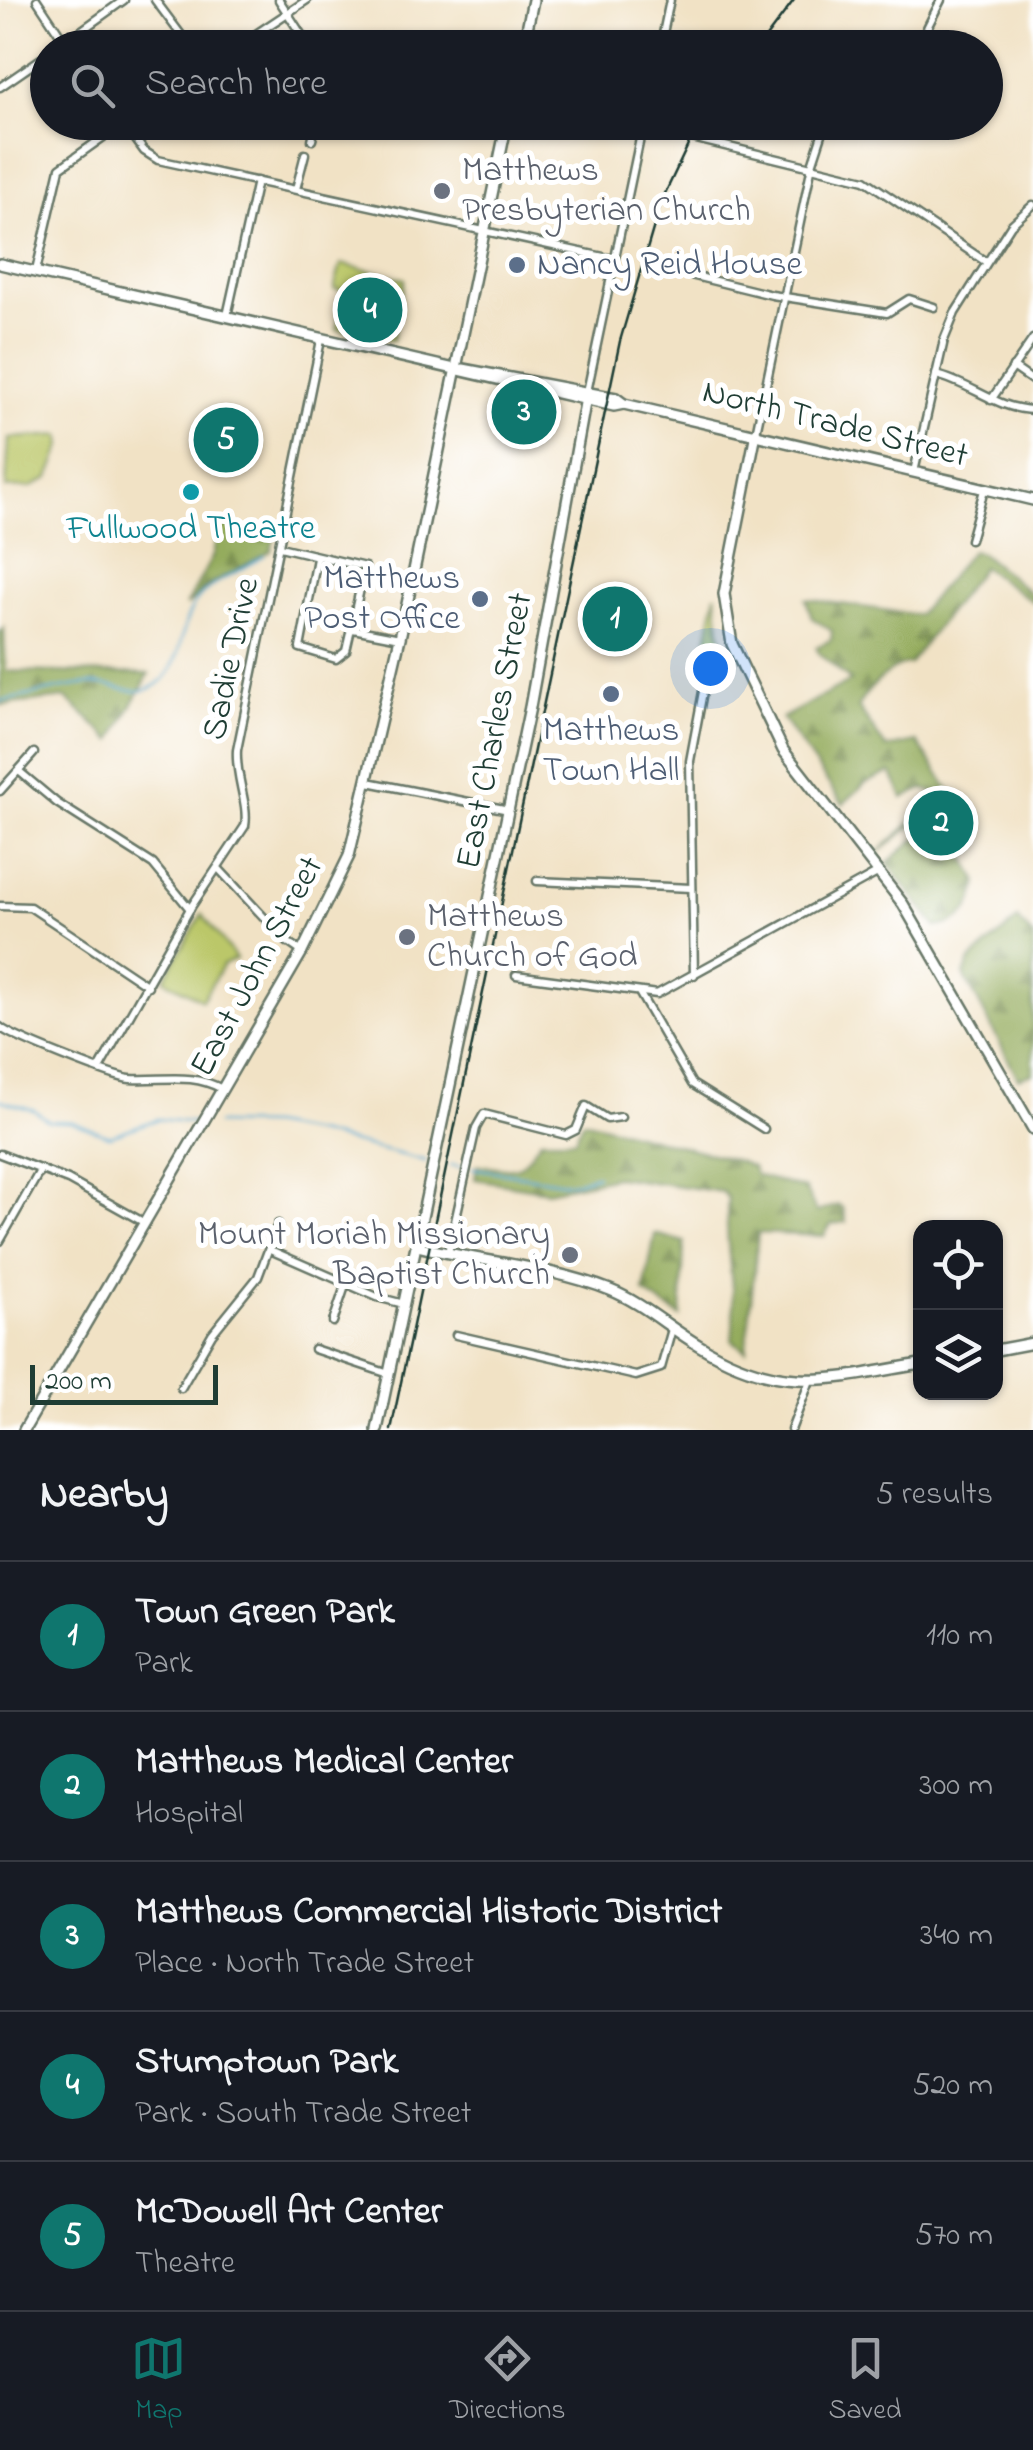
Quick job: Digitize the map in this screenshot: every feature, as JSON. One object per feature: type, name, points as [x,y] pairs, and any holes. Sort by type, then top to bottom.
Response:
[{"type":"main road","points":[[526,30],[533,0]]},
{"type":"main road","name":"East John Street","points":[[24,1430],[224,1090],[302,952],[349,856],[380,733],[503,140]]},
{"type":"main road","name":"North Trade Street","points":[[0,264],[455,370],[756,433],[1033,500]]},
{"type":"main road","name":"East Charles Street","points":[[377,1430],[429,1169],[509,810],[586,396]]},
{"type":"main road","points":[[756,433],[726,579],[725,618],[746,678],[782,750],[879,872],[922,934],[1033,1129]]},
{"type":"main road","points":[[416,1246],[601,1287],[635,1302],[672,1329],[737,1364],[809,1382],[913,1365]]},
{"type":"main road","points":[[1003,1349],[1033,1343]]},
{"type":"street","points":[[37,0],[54,30]]},
{"type":"street","points":[[84,30],[124,0]]},
{"type":"street","points":[[155,0],[177,30]]},
{"type":"street","points":[[279,0],[298,30]]},
{"type":"street","points":[[262,30],[307,0]]},
{"type":"street","points":[[664,30],[670,0]]},
{"type":"street","points":[[927,30],[941,0]]},
{"type":"street","points":[[0,87],[30,66]]},
{"type":"street","points":[[36,272],[60,168],[98,140]]},
{"type":"street","points":[[138,140],[152,158],[613,259]]},
{"type":"street","points":[[586,396],[639,140]]},
{"type":"street","points":[[709,140],[866,180],[986,262]]},
{"type":"street","points":[[756,433],[820,140]]},
{"type":"street","points":[[296,190],[304,154]]},
{"type":"street","points":[[227,316],[257,181]]},
{"type":"street","points":[[914,473],[936,375],[955,313],[1011,225],[1033,204]]},
{"type":"street","points":[[678,272],[887,313],[909,299],[934,307]]},
{"type":"street","points":[[990,400],[1033,339]]},
{"type":"street","name":"Sadie Drive","points":[[99,1069],[190,908],[246,820],[237,783],[237,750],[321,340]]},
{"type":"street","points":[[1014,367],[1033,381]]},
{"type":"street","points":[[936,375],[968,385],[990,400],[1033,410]]},
{"type":"street","points":[[970,540],[984,490]]},
{"type":"street","points":[[280,547],[365,567],[353,628],[342,657],[300,648],[316,558]]},
{"type":"street","points":[[353,628],[400,638]]},
{"type":"street","points":[[694,974],[690,751],[707,670]]},
{"type":"street","points":[[0,791],[34,753]]},
{"type":"street","points":[[20,772],[57,803],[153,864],[190,908]]},
{"type":"street","points":[[368,782],[509,810]]},
{"type":"street","points":[[219,868],[286,942],[302,952]]},
{"type":"street","points":[[516,974],[656,994],[879,872]]},
{"type":"street","points":[[537,881],[691,888]]},
{"type":"street","points":[[0,906],[30,907],[148,986]]},
{"type":"street","points":[[640,994],[692,1084],[764,1129]]},
{"type":"street","points":[[0,1027],[22,1041],[124,1078],[195,1078],[224,1090]]},
{"type":"street","points":[[448,1254],[476,1128],[484,1114],[566,1135],[576,1130],[586,1106],[607,1119],[621,1117]]},
{"type":"street","points":[[0,1154],[41,1169],[145,1224]]},
{"type":"street","points":[[0,1241],[41,1169]]},
{"type":"street","points":[[181,1388],[204,1346],[258,1277],[278,1224]]},
{"type":"street","points":[[270,1250],[346,1284],[405,1304]]},
{"type":"street","points":[[334,1322],[346,1284]]},
{"type":"street","points":[[456,1336],[636,1376],[661,1368],[672,1329]]},
{"type":"street","points":[[314,1349],[390,1374]]},
{"type":"street","points":[[790,1430],[809,1382]]},
{"type":"green space","points":[[341,264],[405,279],[393,340],[337,329],[344,291],[334,289]]},
{"type":"green space","points":[[61,435],[62,446],[49,478],[31,487],[6,488],[9,438]]},
{"type":"green space","points":[[219,525],[275,535],[271,551],[211,584],[186,606],[213,555]]},
{"type":"green space","points":[[971,551],[981,553],[1033,595],[1033,602],[982,567],[909,664],[886,675],[861,701],[858,707],[886,748],[917,742],[952,794],[879,852],[936,799],[933,792],[923,789],[903,798],[891,772],[866,783],[843,804],[782,718],[851,681],[819,653],[816,647],[831,640],[832,631],[812,618],[806,599],[918,615]]},
{"type":"green space","points":[[716,594],[720,631],[732,663],[703,662]]},
{"type":"green space","points":[[621,599],[636,615],[631,646],[590,638],[599,605]]},
{"type":"green space","points":[[4,628],[6,671],[149,674],[112,741],[66,698],[0,705],[0,632]]},
{"type":"green space","points":[[937,821],[957,843],[978,882],[966,913],[936,927],[887,863]]},
{"type":"green space","points":[[202,914],[236,959],[223,965],[202,1000],[164,979]]},
{"type":"green space","points":[[1018,919],[1033,937],[1033,1073],[1018,1078],[964,975],[970,961]]},
{"type":"green space","points":[[583,1120],[738,1161],[752,1167],[755,1175],[805,1189],[817,1212],[838,1205],[843,1208],[846,1222],[831,1224],[824,1236],[758,1233],[746,1351],[732,1340],[728,1199],[723,1192],[616,1177],[547,1191],[475,1179],[477,1165],[522,1165],[541,1139],[575,1139]]},
{"type":"green space","points":[[655,1234],[684,1242],[681,1317],[644,1292]]},
{"type":"waterway","points":[[0,701],[90,684],[136,691],[154,687],[169,672],[190,612],[201,595],[264,556]]},
{"type":"waterway","points":[[0,1100],[34,1110],[49,1121],[72,1122],[110,1136],[158,1119],[196,1123]]},
{"type":"waterway","points":[[217,1124],[270,1125],[426,1161]]},
{"type":"waterway","points":[[451,1165],[462,1167]]},
{"type":"waterway","points":[[472,1168],[570,1183],[597,1175]]},
{"type":"railway","points":[[772,30],[794,0]]},
{"type":"railway","points":[[391,1430],[620,341],[661,202],[690,140]]},
{"type":"place","name":"Matthews Presbyterian Church","points":[[442,191]]},
{"type":"place","name":"Nancy Reid House","points":[[517,265]]},
{"type":"place","name":"Stumptown Park","points":[[370,310]]},
{"type":"place","name":"Matthews Commercial Historic District","points":[[524,412]]},
{"type":"place","name":"McDowell Art Center","points":[[226,440]]},
{"type":"place","name":"Fullwood Theatre","points":[[191,492]]},
{"type":"place","name":"Matthews Post Office","points":[[480,599]]},
{"type":"place","name":"Town Green Park","points":[[615,619]]},
{"type":"place","name":"Matthews Town Hall","points":[[611,694]]},
{"type":"place","name":"Matthews Medical Center","points":[[941,823]]},
{"type":"place","name":"Matthews Church of God","points":[[407,937]]},
{"type":"place","name":"Mount Moriah Missionary Baptist Church","points":[[570,1255]]}]
